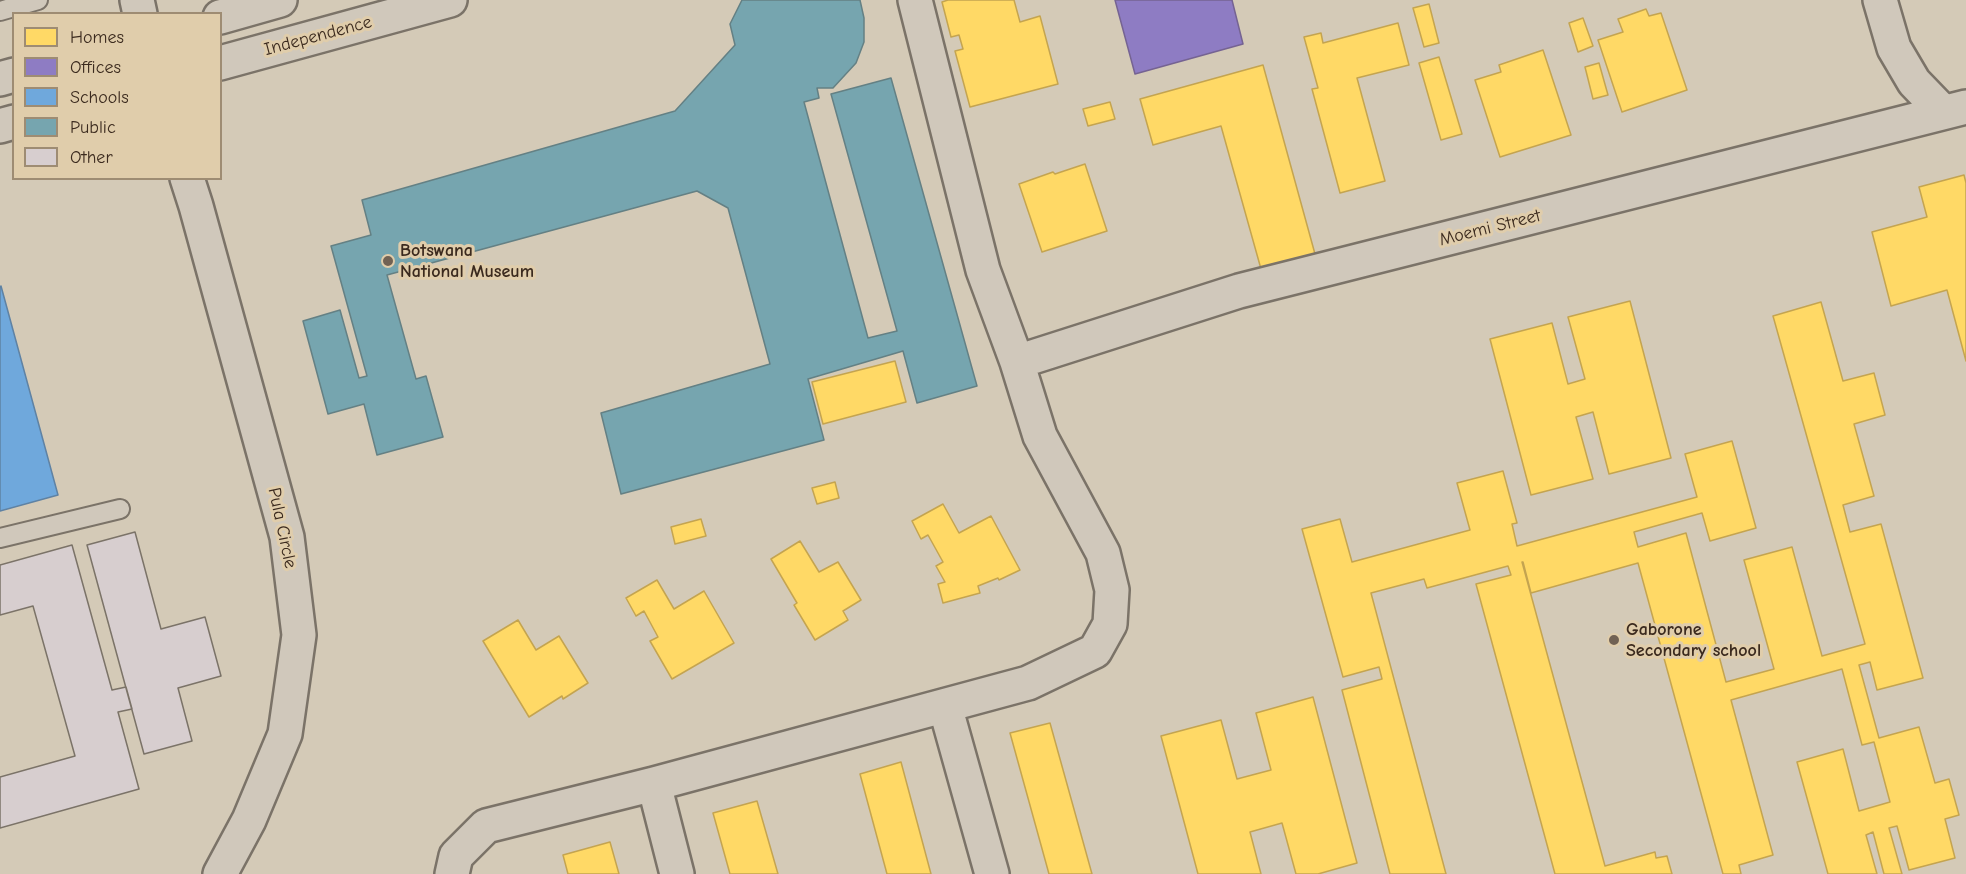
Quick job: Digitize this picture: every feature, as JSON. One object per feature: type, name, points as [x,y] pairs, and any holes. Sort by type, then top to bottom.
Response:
[{"type":"street","points":[[233,9],[280,0]]},
{"type":"street","name":"Independence","points":[[222,62],[450,0]]},
{"type":"street","points":[[452,874],[456,856],[486,826],[654,784],[1028,684],[1095,651],[1110,624],[1112,590],[1103,553],[1040,436],[1017,362],[983,270],[915,0]]},
{"type":"street","points":[[1880,0],[1894,48],[1914,82],[1955,109]]},
{"type":"street","name":"Moemi Street","points":[[1017,362],[1239,291],[1955,109]]},
{"type":"street","name":"Pula Circle","points":[[188,180],[287,537],[299,634],[285,734],[249,820],[220,874]]},
{"type":"street","points":[[945,706],[992,874]]},
{"type":"street","points":[[654,784],[676,874]]},
{"type":"lane","points":[[0,11],[38,0]]},
{"type":"lane","points":[[0,538],[120,509]]},
{"type":"building: Homes","points":[[948,0],[1014,0],[1020,22],[1040,16],[1058,84],[970,107],[955,51],[963,49],[959,35],[951,37],[942,2]]},
{"type":"building: Homes","points":[[1429,4],[1439,43],[1424,47],[1413,8]]},
{"type":"building: Homes","points":[[1646,9],[1649,16],[1661,13],[1687,90],[1622,112],[1598,40],[1623,32],[1618,19]]},
{"type":"building: Homes","points":[[1583,18],[1593,46],[1578,52],[1569,23]]},
{"type":"building: Homes","points":[[1398,23],[1409,65],[1357,78],[1385,181],[1340,193],[1312,89],[1318,88],[1304,37],[1321,33],[1323,43]]},
{"type":"building: Homes","points":[[1543,50],[1571,135],[1500,157],[1475,80],[1501,72],[1499,65]]},
{"type":"building: Homes","points":[[1439,57],[1462,134],[1441,140],[1419,63]]},
{"type":"building: Homes","points":[[1599,63],[1608,95],[1593,99],[1585,67]]},
{"type":"building: Homes","points":[[1263,65],[1315,254],[1261,269],[1221,126],[1153,145],[1140,99]]},
{"type":"building: Homes","points":[[1110,102],[1115,119],[1088,126],[1083,109]]},
{"type":"building: Homes","points":[[1085,164],[1107,231],[1042,252],[1019,184]]},
{"type":"building: Homes","points":[[1964,175],[1966,183],[1966,361],[1947,290],[1891,306],[1872,232],[1927,217],[1919,187]]},
{"type":"building: Homes","points":[[1630,301],[1671,458],[1609,474],[1593,412],[1576,417],[1593,479],[1531,495],[1490,339],[1552,323],[1568,384],[1585,379],[1568,317]]},
{"type":"building: Homes","points":[[1821,302],[1843,381],[1874,373],[1885,415],[1854,424],[1874,496],[1843,505],[1850,532],[1881,524],[1923,678],[1877,690],[1870,662],[1859,665],[1879,738],[1919,727],[1935,783],[1949,779],[1959,815],[1945,819],[1955,858],[1909,870],[1897,826],[1889,828],[1902,874],[1884,874],[1873,832],[1866,835],[1877,874],[1828,874],[1797,762],[1843,749],[1859,811],[1890,802],[1874,742],[1862,745],[1842,669],[1731,700],[1773,855],[1739,865],[1741,874],[1723,874],[1638,563],[1531,593],[1522,562],[1605,866],[1655,852],[1656,858],[1667,856],[1672,874],[1555,874],[1476,584],[1511,575],[1508,566],[1427,588],[1424,579],[1371,593],[1446,874],[1390,874],[1342,690],[1382,679],[1379,667],[1343,677],[1302,529],[1340,519],[1352,562],[1470,530],[1457,483],[1503,471],[1517,523],[1512,524],[1517,546],[1697,497],[1685,454],[1732,441],[1756,528],[1710,541],[1702,513],[1634,532],[1638,547],[1686,533],[1726,682],[1774,669],[1744,560],[1792,547],[1822,656],[1865,644],[1773,316]]},
{"type":"building: Homes","points":[[895,361],[906,402],[823,424],[812,382]]},
{"type":"building: Homes","points":[[835,482],[839,498],[817,504],[812,488]]},
{"type":"building: Homes","points":[[943,504],[959,533],[991,516],[1020,570],[999,580],[998,578],[978,586],[980,593],[943,603],[938,584],[945,582],[936,566],[943,562],[928,535],[921,539],[912,521]]},
{"type":"building: Homes","points":[[701,519],[706,536],[675,544],[671,527]]},
{"type":"building: Homes","points":[[800,541],[819,572],[838,562],[861,600],[843,611],[848,620],[815,640],[794,605],[797,603],[771,559]]},
{"type":"building: Homes","points":[[657,580],[674,609],[704,591],[734,643],[672,679],[650,641],[658,637],[644,611],[636,616],[626,598]]},
{"type":"building: Homes","points":[[518,620],[536,650],[559,636],[588,683],[529,717],[483,641]]},
{"type":"building: Homes","points":[[1313,697],[1357,863],[1318,874],[1296,874],[1282,823],[1250,832],[1261,874],[1198,874],[1161,736],[1221,720],[1237,779],[1271,770],[1256,713]]},
{"type":"building: Homes","points":[[1050,723],[1092,874],[1049,874],[1010,733]]},
{"type":"building: Homes","points":[[901,762],[931,874],[887,874],[860,774]]},
{"type":"building: Homes","points":[[757,801],[778,874],[730,874],[713,813]]},
{"type":"building: Homes","points":[[610,842],[619,874],[568,874],[563,855]]},
{"type":"building: Offices","points":[[1115,0],[1232,0],[1243,44],[1135,74]]},
{"type":"building: Schools","points":[[0,287],[58,495],[0,511]]},
{"type":"building: Public","name":"Botswana National Museum","points":[[742,0],[860,0],[864,18],[864,42],[856,63],[833,88],[817,88],[819,98],[804,102],[868,338],[897,331],[831,94],[891,78],[977,386],[917,403],[903,351],[808,379],[824,440],[621,494],[601,413],[770,364],[728,208],[697,191],[387,275],[416,379],[426,376],[443,437],[377,455],[364,404],[328,414],[303,321],[340,310],[359,378],[367,376],[331,246],[371,235],[362,200],[675,111],[735,45],[730,24]]},
{"type":"building: Other","points":[[135,532],[161,629],[205,617],[221,676],[178,688],[192,741],[144,754],[87,545]]},
{"type":"building: Other","points":[[72,545],[112,690],[126,687],[132,709],[118,712],[139,789],[0,828],[0,777],[75,756],[33,606],[0,615],[0,565]]},
{"type":"place","name":"Botswana National Museum","points":[[388,261]]},
{"type":"place","name":"Gaborone Secondary school","points":[[1614,640]]}]
